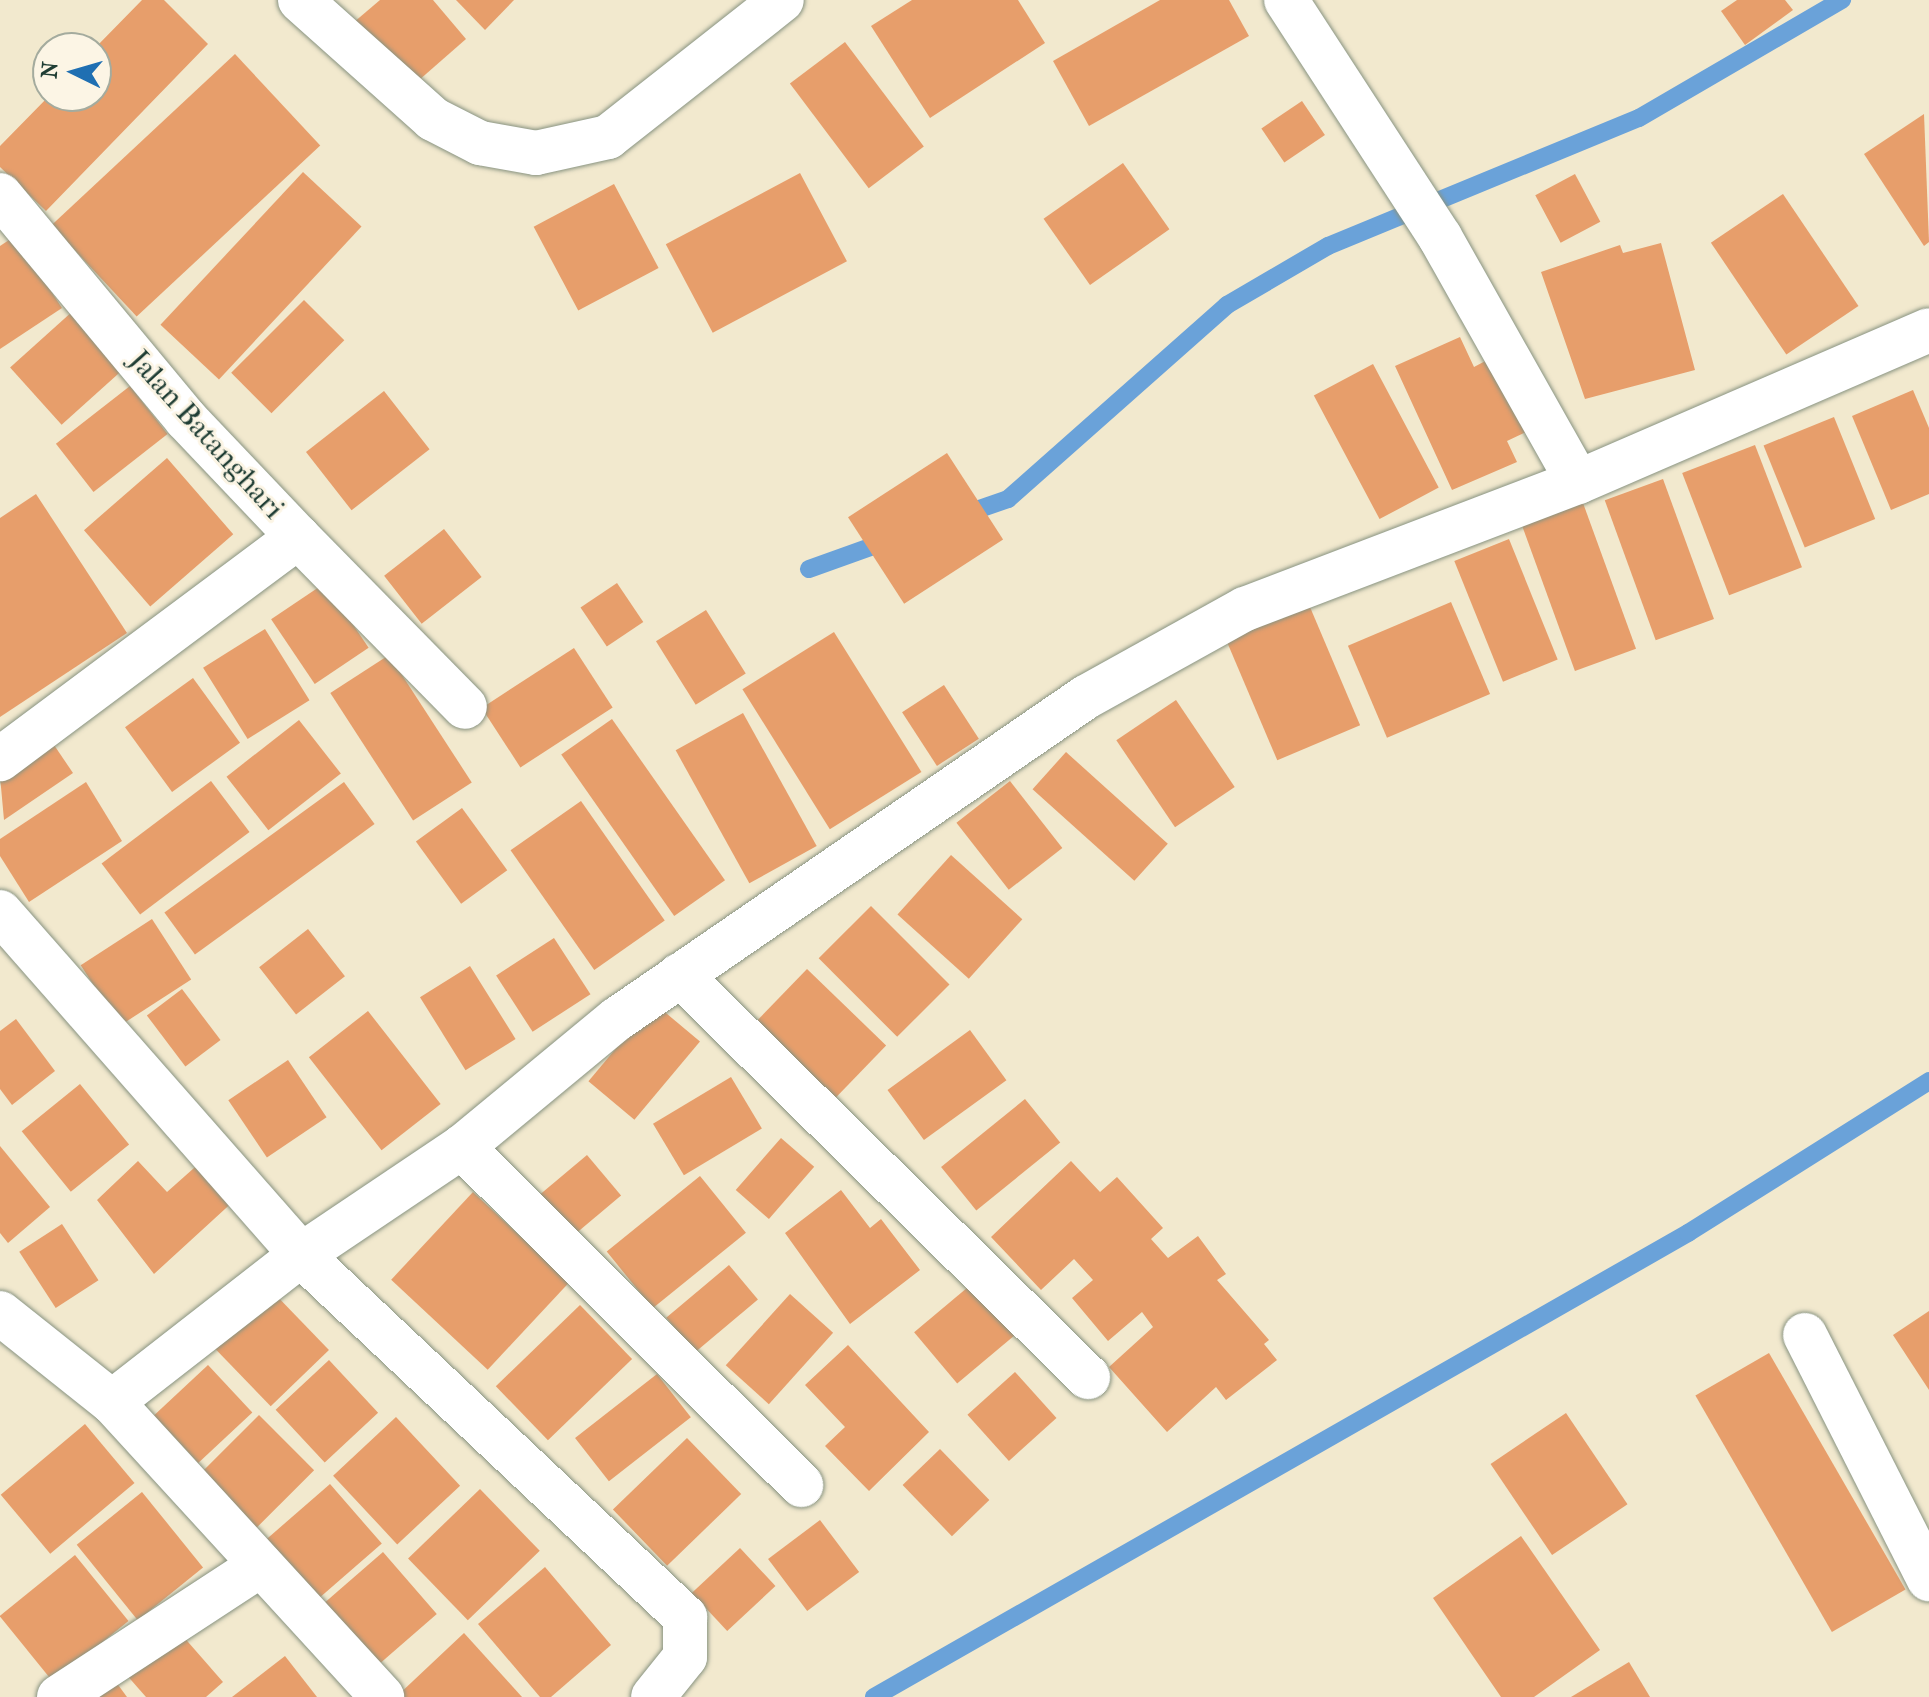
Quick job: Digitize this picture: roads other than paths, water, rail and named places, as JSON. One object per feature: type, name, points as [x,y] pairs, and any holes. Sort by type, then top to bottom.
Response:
[{"type":"street","points":[[300,0],[433,119],[480,143],[536,153],[608,137],[782,0]]},
{"type":"street","points":[[1286,0],[1440,237],[1578,482]]},
{"type":"street","name":"Jalan Batanghari","points":[[0,195],[186,419],[298,537],[0,759]]},
{"type":"street","points":[[112,1402],[301,1255],[462,1147],[680,975],[1086,697],[1231,616],[1578,482],[1929,330]]},
{"type":"street","points":[[298,537],[465,707]]},
{"type":"street","points":[[0,912],[301,1255],[685,1617],[685,1657],[653,1697]]},
{"type":"street","points":[[680,975],[1088,1377]]},
{"type":"street","points":[[462,1147],[801,1485]]},
{"type":"street","points":[[0,1313],[112,1402],[382,1697]]},
{"type":"street","points":[[1805,1335],[1929,1579]]},
{"type":"street","points":[[59,1697],[261,1565]]},
{"type":"waterway","points":[[959,516],[1008,499],[1227,305],[1328,246],[1639,118],[1842,0]]},
{"type":"waterway","points":[[809,569],[890,540]]},
{"type":"waterway","points":[[874,1697],[1688,1233],[1929,1081]]}]
